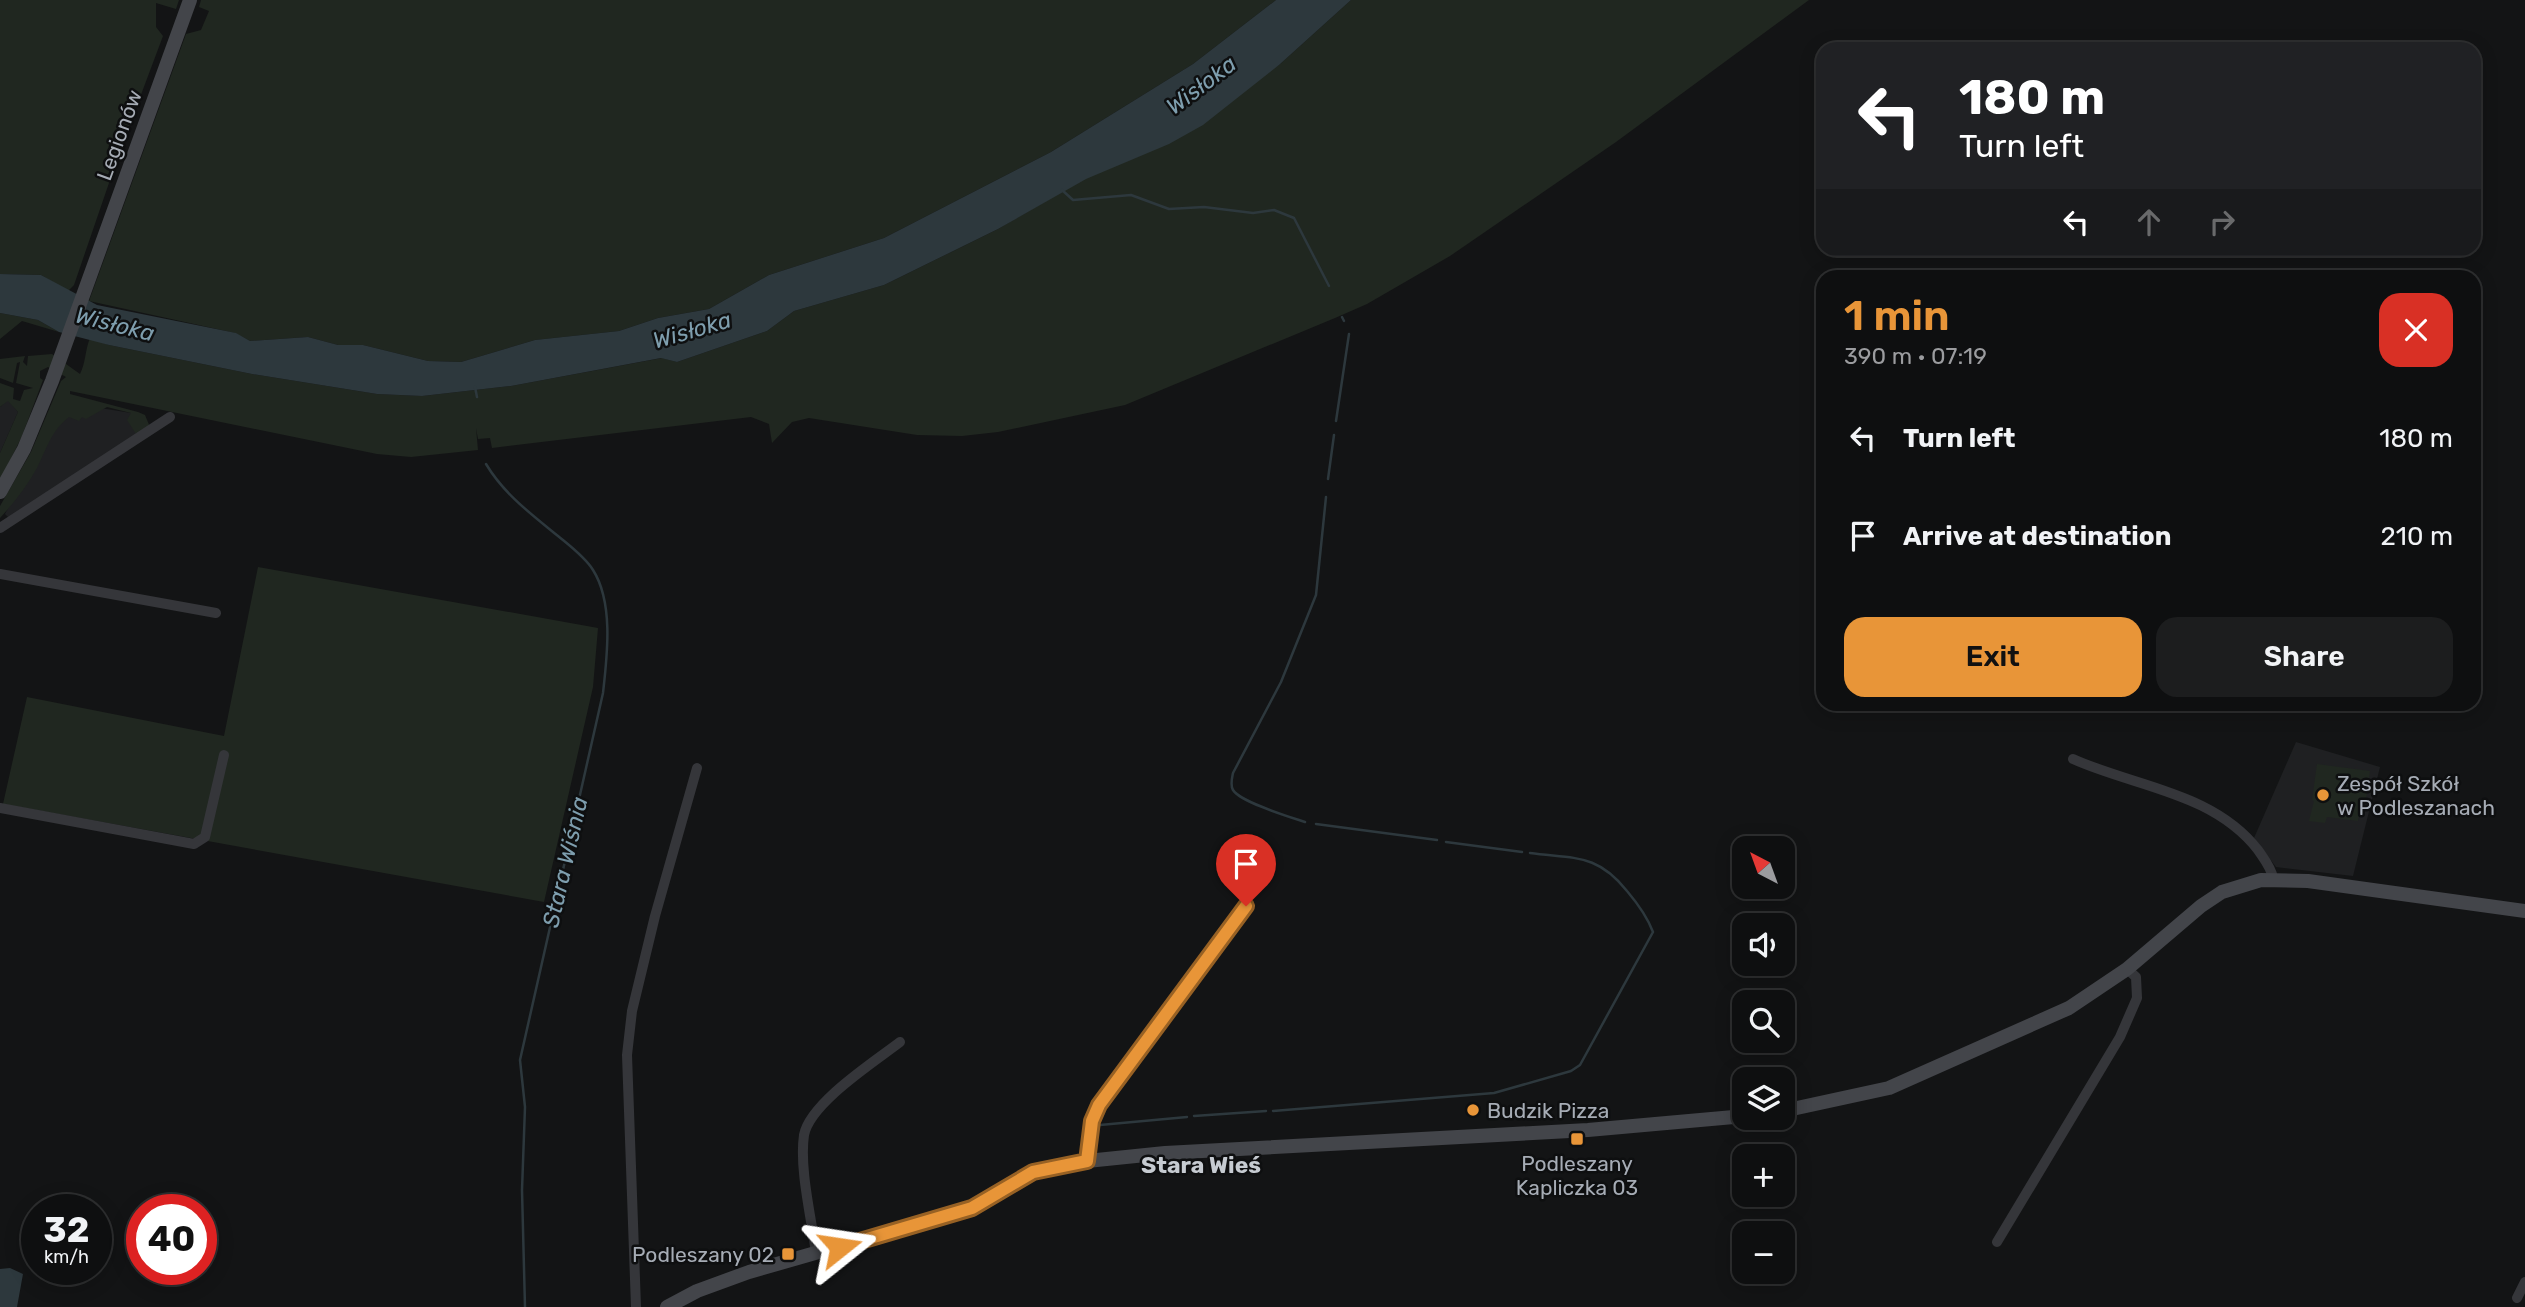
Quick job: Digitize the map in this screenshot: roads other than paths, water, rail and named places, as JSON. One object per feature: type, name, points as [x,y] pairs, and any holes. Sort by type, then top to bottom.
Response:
[{"type":"street","name":"Legionów","points":[[0,492],[24,449],[52,381],[190,0]]},
{"type":"street","points":[[0,528],[170,418]]},
{"type":"street","points":[[0,574],[216,612]]},
{"type":"street","points":[[0,808],[198,843],[205,837],[224,755]]},
{"type":"street","points":[[2073,759],[2101,772],[2157,786],[2222,818],[2249,839],[2272,871],[2273,878]]},
{"type":"street","points":[[636,1307],[627,1055],[632,1011],[655,916],[697,768]]},
{"type":"street","points":[[1795,1108],[1889,1088],[2069,1008],[2127,969],[2200,906],[2222,892],[2245,883],[2273,878],[2525,911]]},
{"type":"street","points":[[1087,1161],[1092,1121],[1099,1105],[1246,906]]},
{"type":"street","points":[[1997,1242],[2120,1037],[2137,999],[2136,977],[2127,969]]},
{"type":"street","points":[[816,1254],[803,1152],[804,1134],[818,1109],[900,1042]]},
{"type":"street","points":[[667,1307],[723,1281],[972,1208],[1033,1172],[1087,1161],[1165,1153],[1581,1131],[1732,1117]]},
{"type":"street","points":[[2517,1298],[2525,1282]]},
{"type":"water","name":"Wisłoka","points":[[1276,0],[1351,0],[1279,65],[1203,125],[1169,144],[1086,179],[998,229],[884,285],[794,311],[767,331],[677,362],[661,358],[511,386],[422,396],[377,394],[252,374],[109,345],[59,332],[38,320],[0,313],[0,274],[41,275],[97,305],[236,333],[250,341],[308,337],[338,345],[363,345],[428,361],[461,362],[535,340],[619,331],[658,318],[709,309],[769,275],[884,238],[1051,152],[1193,64]]},
{"type":"water","points":[[10,1268],[21,1273],[17,1307],[0,1307],[0,1269]]},
{"type":"waterway","points":[[1062,190],[1073,200],[1131,195],[1169,209],[1204,207],[1253,213],[1274,210],[1294,218],[1329,286]]},
{"type":"waterway","points":[[1342,317],[1344,321]]},
{"type":"waterway","points":[[1336,421],[1349,334]]},
{"type":"waterway","name":"Stara Wiśnia","points":[[475,387],[477,397]]},
{"type":"waterway","points":[[1328,479],[1334,435]]},
{"type":"waterway","name":"Stara Wiśnia","points":[[486,464],[510,494],[590,565],[600,583],[604,598],[607,630],[603,693],[520,1060],[525,1107],[522,1190],[525,1307]]},
{"type":"waterway","points":[[1305,822],[1266,809],[1237,795],[1232,782],[1233,773],[1281,682],[1316,595],[1326,497]]},
{"type":"waterway","points":[[1316,824],[1437,840]]},
{"type":"waterway","points":[[1446,842],[1522,852]]},
{"type":"waterway","points":[[1273,1111],[1494,1093],[1571,1071],[1580,1065],[1653,932],[1635,901],[1605,870],[1584,860],[1530,853]]},
{"type":"waterway","points":[[1194,1116],[1266,1111]]},
{"type":"waterway","points":[[1100,1125],[1187,1117]]},
{"type":"place","name":"Zespół Szkół w Podleszanach","points":[[2323,795]]},
{"type":"place","name":"Budzik Pizza","points":[[1473,1110]]},
{"type":"place","name":"Podleszany Kapliczka 03","points":[[1577,1139]]},
{"type":"place","name":"Podleszany 02","points":[[788,1254]]},
{"type":"district","name":"Stara Wieś","points":[[1201,1165]]}]
